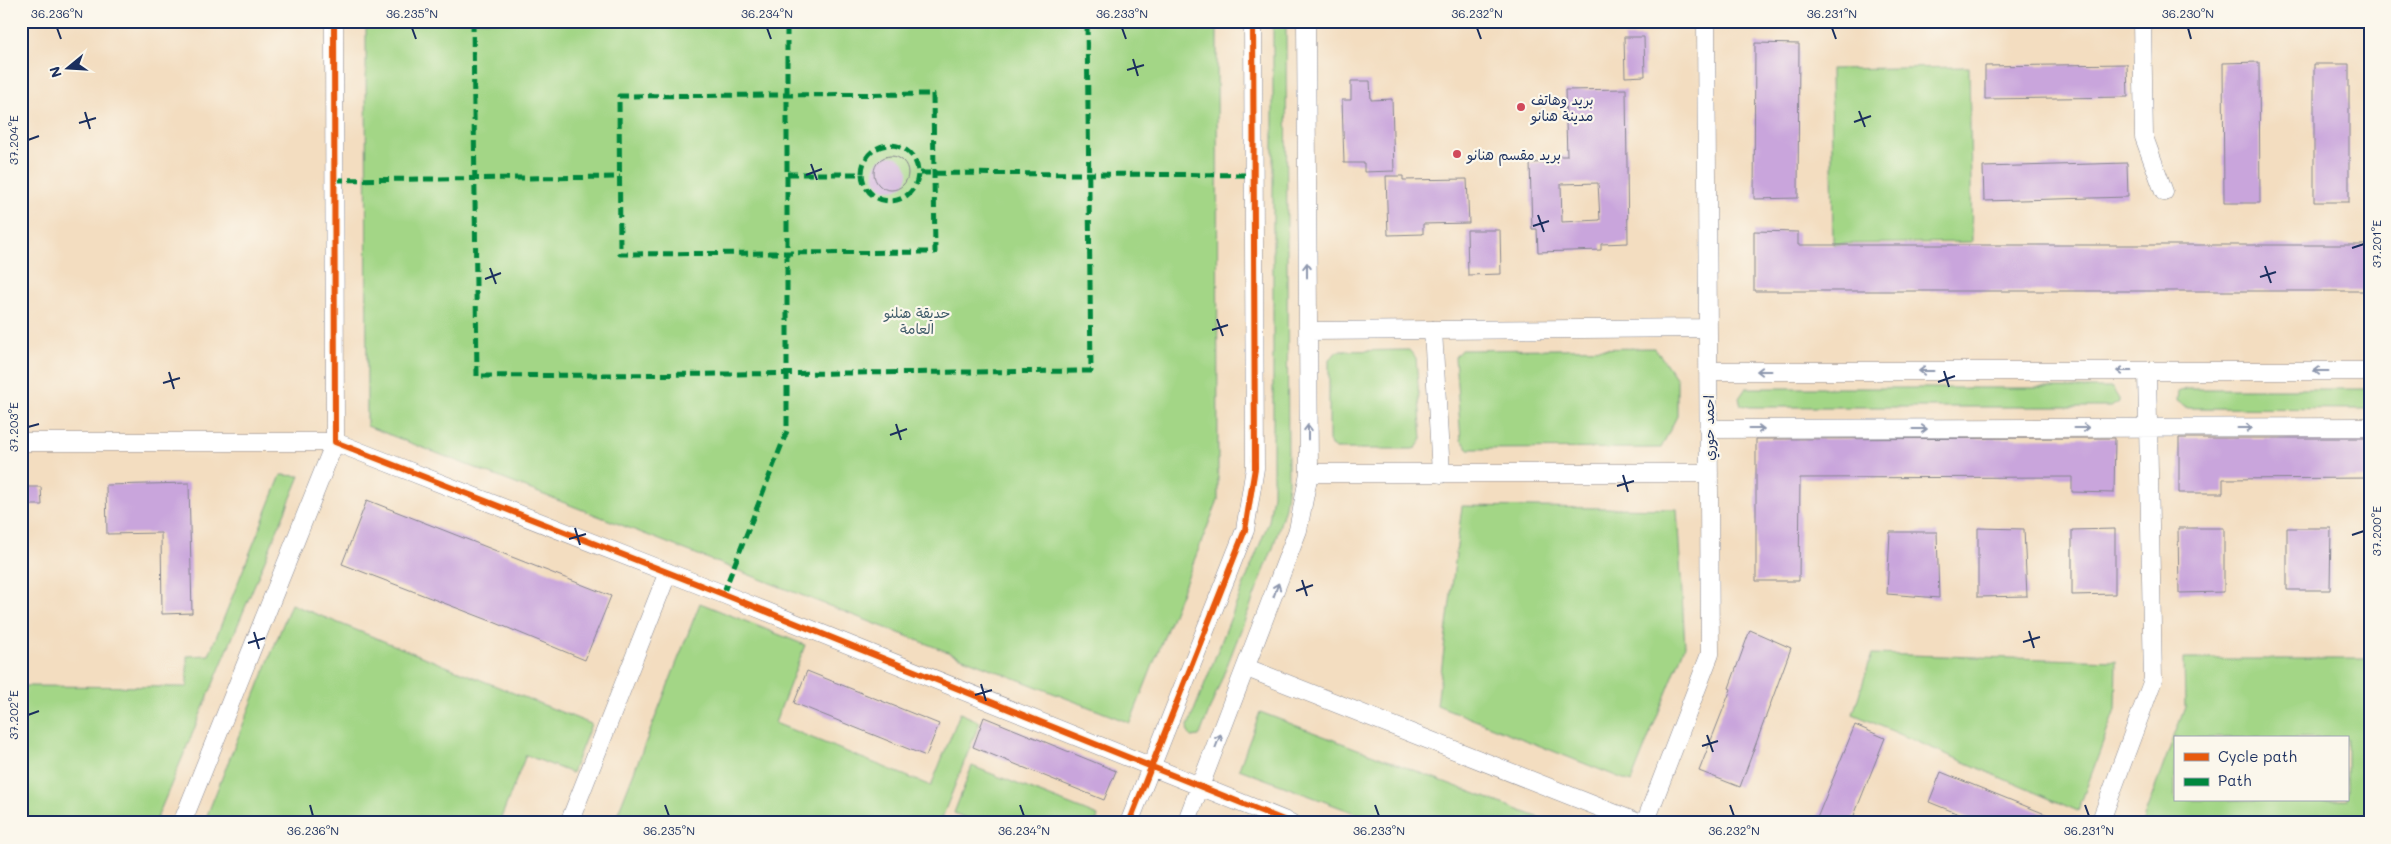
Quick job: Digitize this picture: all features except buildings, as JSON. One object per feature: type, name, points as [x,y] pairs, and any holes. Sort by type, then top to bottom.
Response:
[{"type":"street","points":[[182,823],[335,442],[334,21]]},
{"type":"street","points":[[1129,823],[1245,530],[1255,468],[1253,21]]},
{"type":"street","points":[[1186,823],[1298,530],[1309,473],[1306,21]]},
{"type":"street","name":"احمد حوري","points":[[1645,823],[1710,654],[1706,21]]},
{"type":"street","points":[[2142,21],[2144,137],[2164,192]]},
{"type":"street","points":[[1308,331],[1708,328]]},
{"type":"street","points":[[1432,330],[1441,474]]},
{"type":"street","points":[[1708,371],[2370,371]]},
{"type":"street","points":[[2100,823],[2153,680],[2147,371]]},
{"type":"street","points":[[1708,429],[2370,427]]},
{"type":"street","points":[[21,442],[335,442],[668,572],[1291,823]]},
{"type":"street","points":[[1309,473],[1709,473]]},
{"type":"street","points":[[569,823],[668,572]]},
{"type":"street","points":[[1246,668],[1639,823]]},
{"type":"green space","name":"حديقة هنلنو العامة","points":[[366,21],[1217,21],[1218,500],[1130,723],[367,426]]},
{"type":"green space","points":[[1273,21],[1286,21],[1288,483],[1285,507],[1273,548],[1201,732],[1199,736],[1191,737],[1187,730],[1188,726],[1269,521],[1273,494]]},
{"type":"green space","points":[[1969,67],[1972,242],[1833,244],[1831,69]]},
{"type":"green space","points":[[1655,348],[1677,379],[1677,416],[1661,448],[1469,449],[1461,440],[1455,357],[1461,350]]},
{"type":"green space","points":[[1409,350],[1416,358],[1422,439],[1416,448],[1336,449],[1331,446],[1329,440],[1329,359],[1338,351]]},
{"type":"green space","points":[[1746,388],[2112,388],[2119,402],[2111,407],[1749,407],[1741,405],[1739,398]]},
{"type":"green space","points":[[2186,389],[2370,389],[2370,409],[2188,408],[2177,401],[2178,392]]},
{"type":"green space","points":[[281,475],[300,476],[155,823],[21,823],[21,686],[187,687],[187,656],[209,655]]},
{"type":"green space","points":[[1462,506],[1677,509],[1685,646],[1631,782],[1437,705]]},
{"type":"green space","points":[[700,603],[805,645],[775,723],[931,786],[960,713],[980,722],[940,823],[614,823]]},
{"type":"green space","points":[[291,604],[591,724],[572,773],[526,755],[499,823],[204,823]]},
{"type":"green space","points":[[1872,654],[2116,661],[2115,710],[2078,811],[1853,714]]},
{"type":"green space","points":[[2184,659],[2370,659],[2370,802],[2361,823],[2142,823],[2174,737],[2174,802],[2348,802],[2348,736],[2174,736],[2185,707]]},
{"type":"green space","points":[[1260,712],[1553,823],[1381,823],[1239,769]]},
{"type":"green space","points":[[972,766],[1098,816],[1096,823],[977,823],[954,813]]},
{"type":"marked path","points":[[473,21],[477,376],[1091,371],[1087,21]]},
{"type":"marked path","points":[[723,594],[787,431],[787,21]]},
{"type":"marked path","points":[[933,94],[935,252],[620,254],[619,96],[933,94]]},
{"type":"marked path","points":[[884,145],[896,145],[906,149],[914,157],[918,173],[914,189],[906,197],[896,201],[884,201],[874,197],[866,189],[862,179],[862,167],[866,157],[874,149],[884,145]]},
{"type":"marked path","points":[[920,173],[1254,175]]},
{"type":"marked path","points":[[787,174],[860,174]]},
{"type":"marked path","points":[[334,180],[620,177]]},
{"type":"cycle path","points":[[334,21],[335,442],[723,594],[1291,823]]},
{"type":"cycle path","points":[[1129,823],[1245,530],[1255,468],[1253,21]]},
{"type":"place","name":"بريد وهاتف مدينة هنانو","points":[[1521,107]]},
{"type":"place","name":"بريد مقسم هنانو","points":[[1457,154]]}]
